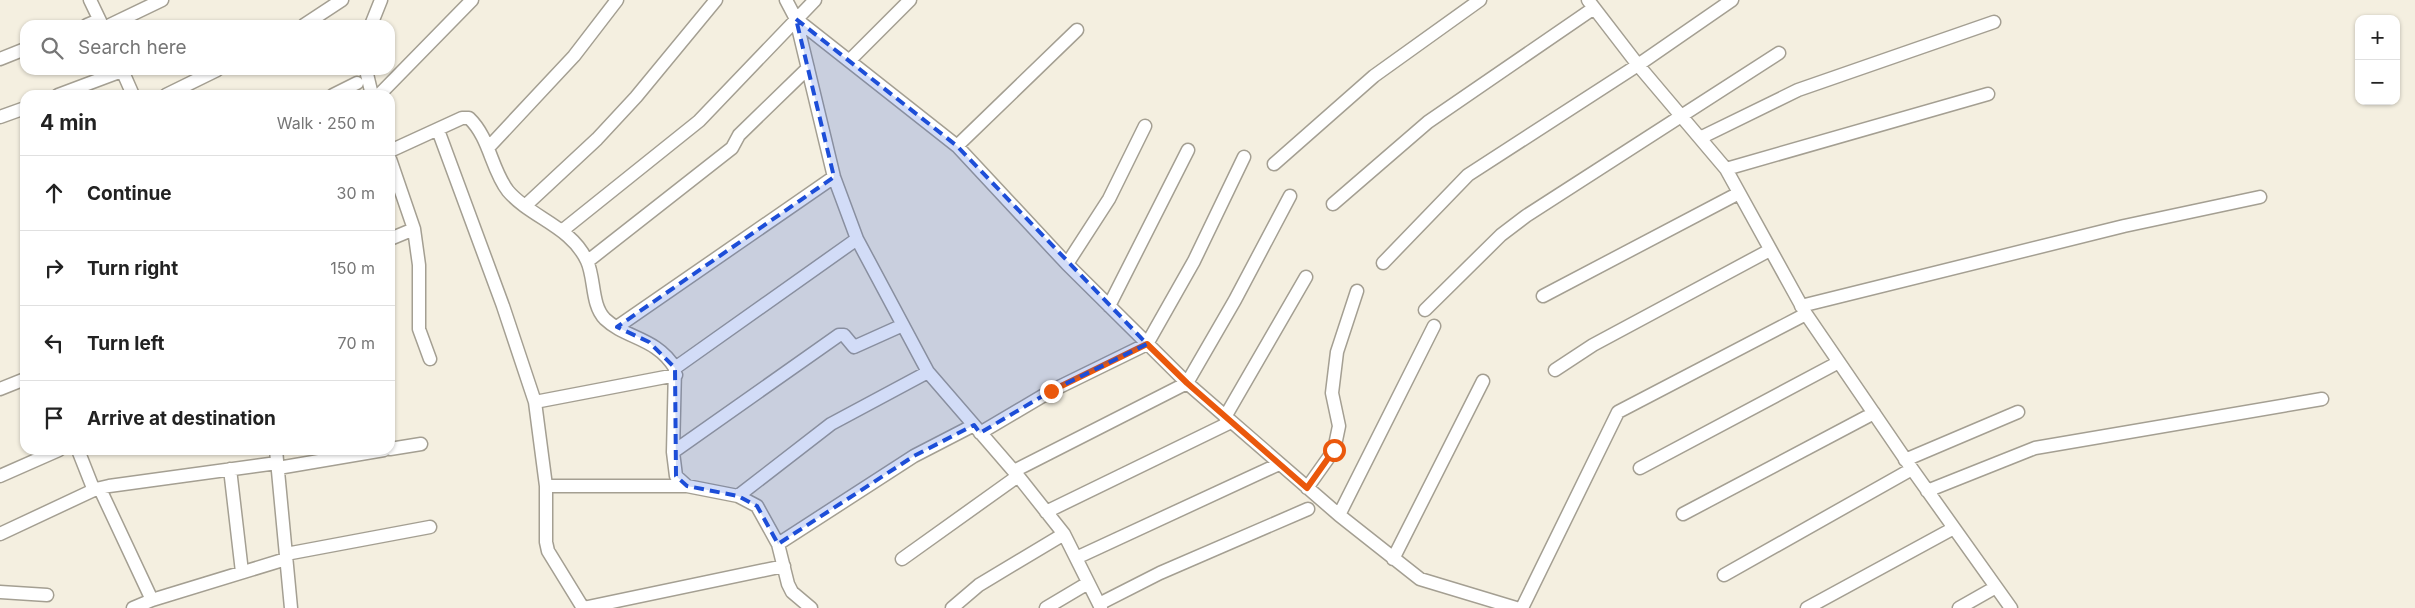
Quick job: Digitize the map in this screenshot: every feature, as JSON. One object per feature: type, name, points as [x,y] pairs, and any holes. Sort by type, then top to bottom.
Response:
[{"type":"street","points":[[90,0],[102,20]]},
{"type":"street","points":[[112,20],[162,0]]},
{"type":"street","points":[[312,20],[342,0]]},
{"type":"street","points":[[373,20],[380,0]]},
{"type":"street","points":[[384,90],[472,0]]},
{"type":"street","points":[[488,148],[574,56],[617,0]]},
{"type":"street","points":[[525,206],[597,139],[636,97],[716,0]]},
{"type":"street","points":[[786,0],[796,19],[834,177],[857,239],[928,372],[1016,474],[1064,534],[1100,606],[1160,573],[1308,509]]},
{"type":"street","points":[[563,230],[699,121],[816,0]]},
{"type":"street","points":[[849,61],[910,0]]},
{"type":"street","points":[[1274,164],[1374,76],[1480,0]]},
{"type":"street","points":[[1383,263],[1468,175],[1638,65],[1732,0]]},
{"type":"street","points":[[1333,204],[1428,122],[1591,4],[1638,65],[1726,170],[1803,310],[1908,464],[2011,608]]},
{"type":"street","points":[[796,19],[956,146],[1067,264],[1187,383],[1307,488],[1393,559],[1420,579],[1516,608]]},
{"type":"street","points":[[1700,138],[1798,90],[1994,22]]},
{"type":"street","points":[[956,146],[1077,30]]},
{"type":"street","points":[[0,59],[20,51]]},
{"type":"street","points":[[1425,310],[1501,235],[1520,221],[1779,53]]},
{"type":"street","points":[[588,261],[732,148],[738,135],[808,68]]},
{"type":"street","points":[[71,90],[109,75]]},
{"type":"street","points":[[124,75],[132,90]]},
{"type":"street","points":[[176,90],[207,75]]},
{"type":"street","points":[[367,75],[371,90]]},
{"type":"street","points":[[344,90],[357,83]]},
{"type":"street","points":[[1726,170],[1988,94]]},
{"type":"street","points":[[0,117],[20,110]]},
{"type":"street","points":[[395,149],[462,118],[468,118],[478,126],[506,188],[517,201],[563,230],[588,261],[599,311],[605,319],[617,327],[649,342],[672,362],[676,372],[673,452],[676,476],[687,486]]},
{"type":"street","points":[[1067,264],[1109,199],[1145,126]]},
{"type":"street","points":[[438,130],[535,402],[546,486],[546,542],[548,551],[583,608],[784,566]]},
{"type":"street","points":[[1109,306],[1188,150]]},
{"type":"street","points":[[778,544],[914,456],[977,429],[1147,344],[1194,261],[1244,158]]},
{"type":"street","points":[[395,174],[414,229],[419,265],[419,329],[430,360]]},
{"type":"street","points":[[617,327],[834,177]]},
{"type":"street","points":[[1543,296],[1739,193]]},
{"type":"street","points":[[902,559],[1016,474],[1187,383],[1235,300],[1290,196]]},
{"type":"street","points":[[1522,608],[1618,412],[1803,310],[2124,226],[2260,197]]},
{"type":"street","points":[[395,237],[414,229]]},
{"type":"street","points":[[535,402],[676,372],[857,239]]},
{"type":"street","points":[[1555,370],[1593,345],[1770,250]]},
{"type":"street","points":[[1046,512],[1228,419],[1306,277]]},
{"type":"street","points":[[1307,488],[1334,450],[1339,426],[1332,393],[1337,352],[1357,290]]},
{"type":"street","points":[[673,452],[839,334],[844,335],[854,347],[903,325]]},
{"type":"street","points":[[1340,515],[1434,326]]},
{"type":"street","points":[[1640,468],[1838,362]]},
{"type":"street","points":[[738,496],[831,424],[928,372]]},
{"type":"street","points":[[0,389],[20,381]]},
{"type":"street","points":[[1393,559],[1483,381]]},
{"type":"street","points":[[1927,491],[2035,448],[2322,399]]},
{"type":"street","points":[[1724,575],[1908,464],[2018,412]]},
{"type":"street","points":[[1683,514],[1874,413]]},
{"type":"street","points":[[395,448],[421,444]]},
{"type":"street","points":[[0,476],[48,455]]},
{"type":"street","points":[[80,455],[93,488],[98,489],[152,600]]},
{"type":"street","points":[[0,534],[98,489],[109,486],[230,469],[277,460],[330,455]]},
{"type":"street","points":[[277,460],[291,608]]},
{"type":"street","points":[[1076,558],[1279,464]]},
{"type":"street","points":[[230,469],[242,572]]},
{"type":"street","points":[[546,486],[687,486],[738,496],[757,506],[778,544],[788,584],[792,592],[811,608]]},
{"type":"street","points":[[133,608],[286,556],[430,527]]},
{"type":"street","points":[[1808,608],[1954,528]]},
{"type":"street","points":[[952,608],[979,585],[1064,534]]},
{"type":"street","points":[[1046,608],[1088,584]]},
{"type":"street","points":[[1959,608],[1996,587]]},
{"type":"street","points":[[0,592],[47,595]]},
{"type":"highlighted area","points":[[796,19],[957,146],[1147,344],[1051,391],[980,433],[974,425],[914,456],[778,544],[757,506],[738,496],[687,486],[676,476],[675,368],[649,342],[617,327],[834,177]]},
{"type":"route","points":[[1051,391],[1147,344],[1187,383],[1307,488],[1334,450]]}]
